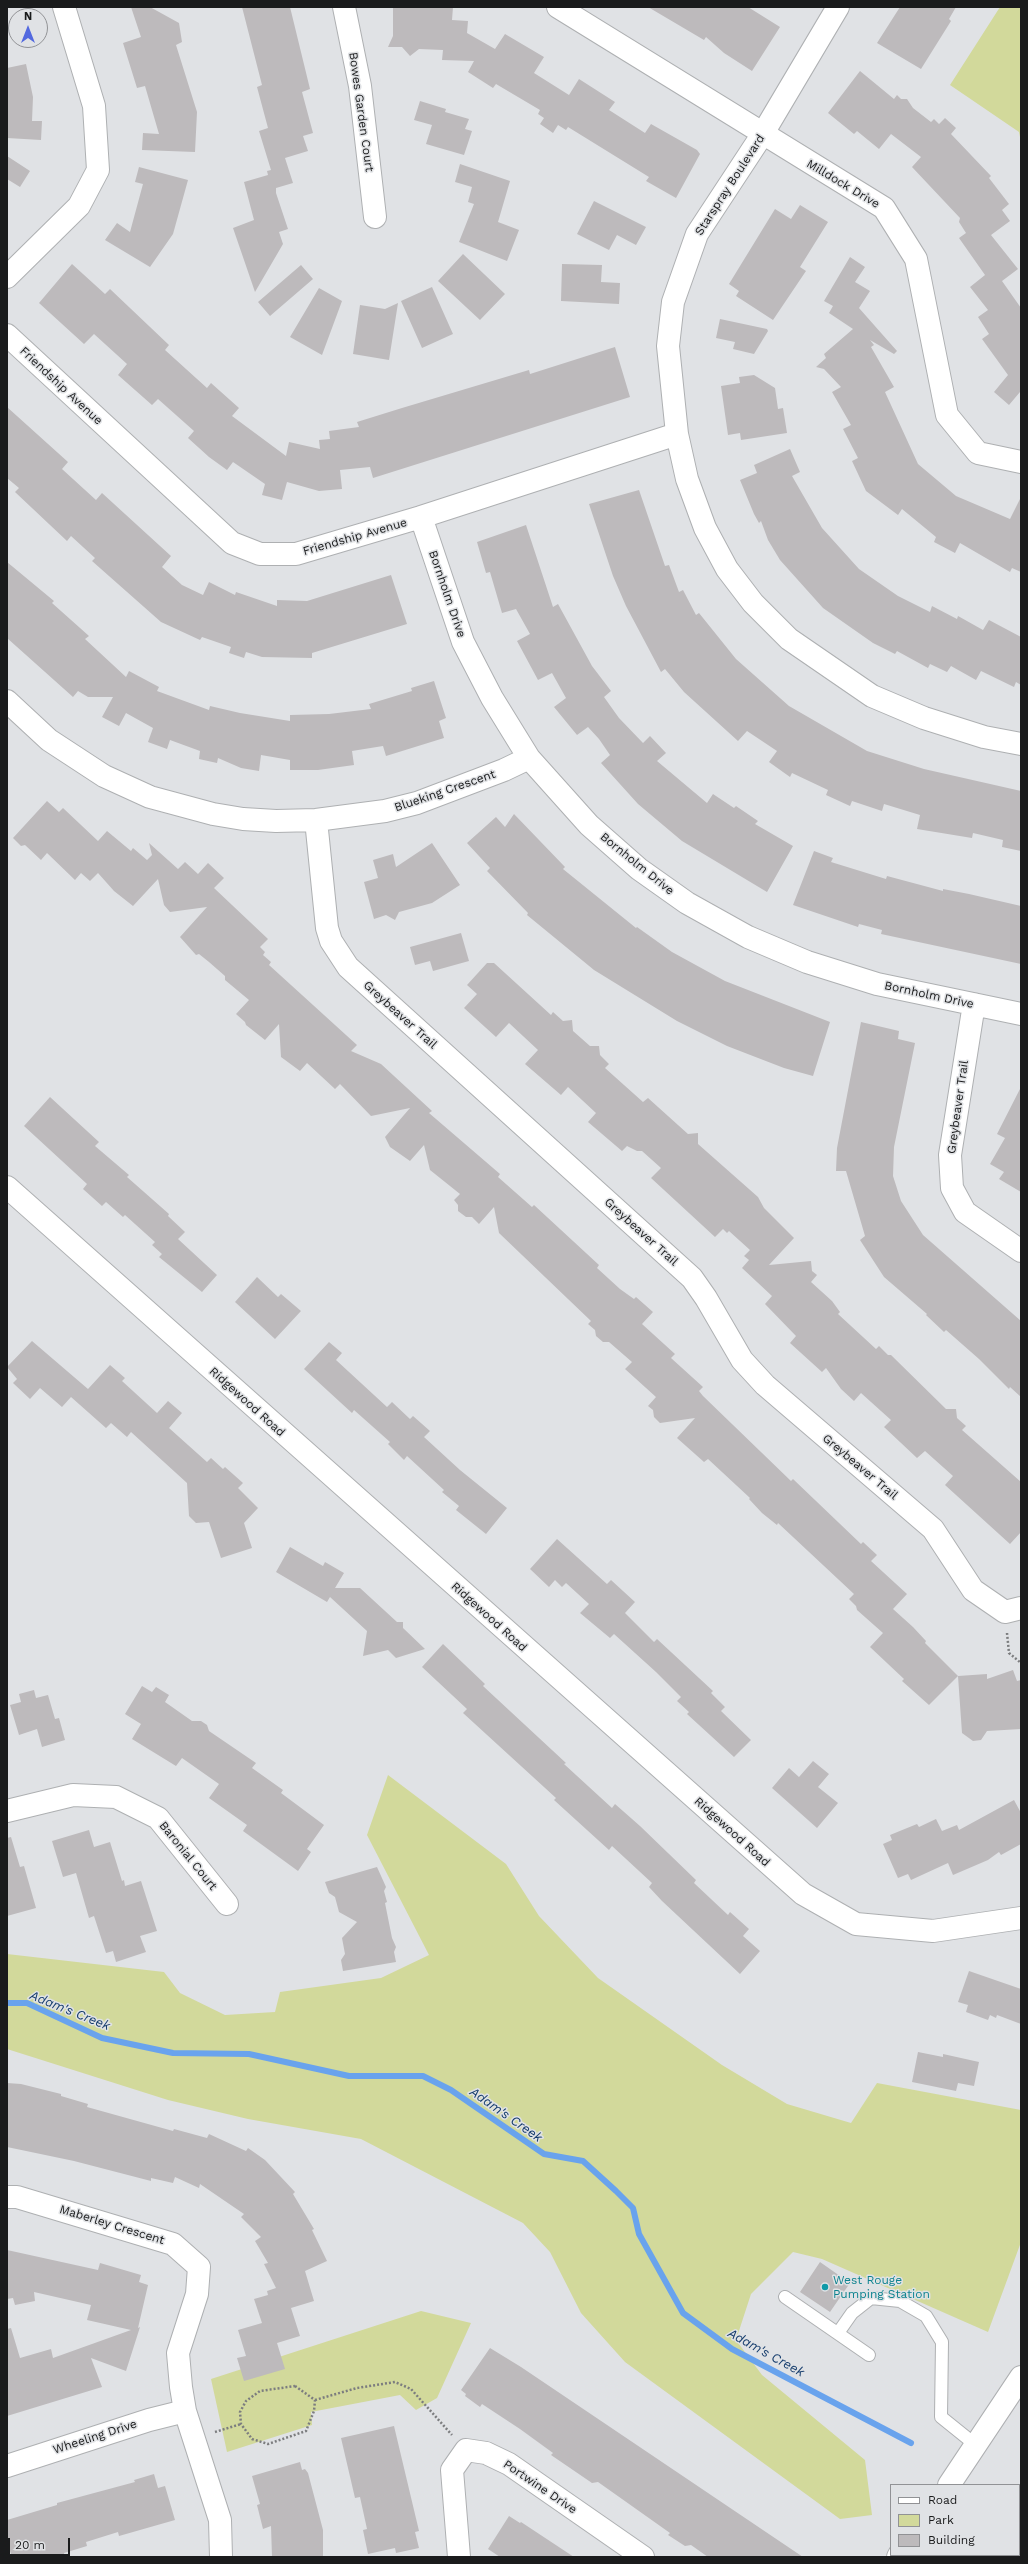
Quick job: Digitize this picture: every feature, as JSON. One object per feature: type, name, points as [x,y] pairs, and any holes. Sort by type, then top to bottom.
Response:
[{"type":"street","points":[[7,277],[79,206],[98,170],[94,106],[64,7]]},
{"type":"street","name":"Bowes Garden Court","points":[[344,7],[360,86],[375,217]]},
{"type":"street","name":"Milldock Drive","points":[[558,7],[762,135],[884,208],[916,259],[948,415],[978,453],[1021,462]]},
{"type":"street","name":"Starspray Boulevard","points":[[838,7],[762,135],[697,234],[674,302],[668,346],[677,434],[687,479],[705,528],[727,569],[753,603],[789,639],[872,696],[924,718],[984,737],[1021,744]]},
{"type":"street","name":"Friendship Avenue","points":[[7,335],[232,543],[260,554],[296,554],[421,517],[677,434]]},
{"type":"street","name":"Bornholm Drive","points":[[421,517],[463,642],[492,698],[529,758],[589,825],[639,869],[687,903],[748,937],[807,962],[877,984],[1021,1014]]},
{"type":"street","name":"Blueking Crescent","points":[[7,701],[49,740],[104,776],[150,796],[213,814],[243,818],[276,821],[316,820],[385,811],[417,803],[504,770],[529,758]]},
{"type":"street","name":"Greybeaver Trail","points":[[316,820],[327,928],[331,941],[348,968],[692,1278],[706,1298],[742,1360],[765,1386],[933,1529],[973,1590],[1013,1610]]},
{"type":"street","name":"Greybeaver Trail","points":[[974,1004],[950,1154],[952,1188],[965,1212],[1021,1251]]},
{"type":"street","name":"Ridgewood Road","points":[[7,1187],[802,1894],[856,1924],[933,1931],[1021,1918]]},
{"type":"street","name":"Baronial Court","points":[[8,1806],[73,1795],[116,1797],[158,1818],[227,1904]]},
{"type":"street","name":"Maberley Crescent","points":[[7,2197],[17,2196],[173,2244],[199,2267],[197,2294],[178,2353],[185,2411],[220,2520],[221,2557]]},
{"type":"street","points":[[950,2484],[977,2446],[1021,2376]]},
{"type":"street","name":"Wheeling Drive","points":[[7,2466],[149,2420],[185,2411]]},
{"type":"street","points":[[459,2557],[452,2470],[466,2450]]},
{"type":"street","name":"Portwine Drive","points":[[466,2450],[486,2453],[509,2464],[643,2557]]},
{"type":"lane","points":[[785,2297],[869,2355]]},
{"type":"lane","points":[[838,2333],[852,2312],[871,2298],[900,2301],[926,2316],[942,2342],[941,2416],[977,2446]]},
{"type":"path","points":[[1013,1610],[1009,1652],[1021,1664]]},
{"type":"path","points":[[315,2400],[358,2388],[395,2382],[411,2389],[466,2450]]},
{"type":"path","points":[[295,2386],[315,2400],[314,2411],[306,2431],[268,2444],[252,2439],[241,2424],[240,2412],[246,2401],[260,2392],[295,2386]]},
{"type":"path","points":[[215,2432],[241,2424]]},
{"type":"green space","points":[[1000,7],[1021,7],[1021,142],[1019,132],[950,85]]},
{"type":"green space","points":[[388,1775],[506,1864],[539,1916],[598,1978],[722,2065],[787,2104],[851,2123],[877,2083],[1021,2110],[1021,2242],[988,2332],[822,2259],[793,2252],[751,2294],[736,2340],[762,2375],[865,2460],[872,2515],[840,2519],[625,2362],[581,2313],[550,2252],[523,2223],[361,2139],[248,2119],[168,2100],[7,2049],[7,1954],[164,1972],[180,1993],[225,2015],[275,2012],[280,1992],[381,1978],[429,1955],[367,1835]]},
{"type":"green space","points":[[421,2311],[471,2323],[437,2398],[416,2410],[400,2395],[311,2412],[312,2425],[227,2452],[211,2379]]},
{"type":"building","points":[[131,7],[150,7],[179,23],[182,42],[176,45],[197,112],[195,152],[142,150],[143,133],[159,134],[145,86],[137,88],[123,43],[141,37]]},
{"type":"building","points":[[242,7],[290,7],[310,89],[302,92],[313,133],[303,136],[308,151],[285,158],[293,183],[276,188],[276,193],[288,229],[279,232],[283,244],[255,292],[233,228],[254,220],[244,182],[268,175],[267,171],[271,170],[259,131],[268,128],[257,87],[262,85]]},
{"type":"building","points":[[393,7],[453,7],[452,20],[468,21],[467,33],[495,49],[505,34],[544,57],[534,73],[569,95],[579,79],[615,102],[609,110],[645,133],[651,124],[697,150],[700,154],[676,198],[646,181],[649,177],[568,127],[566,130],[558,125],[553,133],[540,124],[544,118],[538,114],[540,110],[496,84],[493,88],[468,72],[474,61],[442,60],[443,50],[419,49],[410,56],[402,47],[388,47],[393,36]]},
{"type":"building","points":[[648,7],[748,7],[780,27],[752,71],[724,53],[706,37],[704,40]]},
{"type":"building","points":[[900,7],[956,7],[949,19],[951,21],[921,69],[877,43]]},
{"type":"building","points":[[26,64],[33,97],[32,121],[42,121],[41,140],[7,138],[7,68]]},
{"type":"building","points":[[860,71],[894,99],[897,95],[901,99],[907,99],[913,108],[931,122],[934,119],[939,124],[945,118],[956,128],[951,134],[991,176],[989,178],[1009,204],[1002,210],[1010,221],[991,235],[1018,269],[1002,281],[1021,308],[1021,394],[1020,392],[1009,405],[994,392],[1008,375],[982,339],[989,334],[978,317],[988,310],[970,287],[985,275],[959,238],[966,233],[959,222],[960,218],[912,167],[921,157],[891,134],[879,149],[857,131],[854,134],[828,113]]},
{"type":"building","points":[[420,101],[446,109],[445,112],[469,119],[465,129],[472,131],[464,155],[426,144],[432,125],[414,120]]},
{"type":"building","points":[[7,156],[30,171],[20,187],[7,179]]},
{"type":"building","points":[[460,164],[510,181],[498,222],[519,230],[507,261],[459,242],[474,204],[468,202],[472,187],[455,182]]},
{"type":"building","points":[[139,167],[188,180],[173,234],[150,267],[105,240],[117,223],[130,232],[143,184],[135,182]]},
{"type":"building","points":[[594,201],[646,227],[636,245],[617,235],[609,250],[577,234]]},
{"type":"building","points":[[800,205],[828,222],[800,267],[806,271],[773,320],[736,296],[739,291],[729,284],[775,209],[791,219]]},
{"type":"building","points":[[463,254],[505,294],[480,320],[438,281]]},
{"type":"building","points":[[850,257],[865,267],[855,282],[870,291],[859,308],[897,351],[894,354],[870,340],[874,345],[871,347],[894,387],[885,392],[918,464],[956,496],[1010,519],[1021,497],[1021,572],[1012,568],[1010,572],[960,543],[955,553],[934,542],[936,537],[902,509],[898,515],[866,491],[852,461],[858,458],[843,429],[851,425],[832,392],[841,387],[824,369],[816,367],[826,358],[824,354],[853,329],[829,313],[833,306],[824,301]]},
{"type":"building","points":[[72,264],[105,294],[110,289],[169,345],[165,350],[207,388],[211,383],[239,408],[232,416],[286,456],[289,442],[320,449],[319,440],[330,439],[329,431],[359,427],[357,422],[529,370],[530,374],[615,347],[630,397],[373,478],[370,467],[340,470],[342,489],[319,491],[287,482],[282,500],[262,495],[265,484],[233,462],[227,470],[209,457],[188,438],[194,431],[158,399],[152,405],[118,375],[127,364],[94,334],[84,344],[39,303]]},
{"type":"building","points":[[562,264],[602,265],[601,282],[620,283],[619,304],[561,301]]},
{"type":"building","points":[[301,265],[313,279],[270,316],[258,302]]},
{"type":"building","points":[[432,287],[453,334],[422,348],[401,301]]},
{"type":"building","points":[[319,288],[342,301],[322,355],[290,337]]},
{"type":"building","points":[[398,303],[389,360],[353,354],[360,305],[385,309]]},
{"type":"building","points":[[720,319],[767,329],[768,331],[754,354],[733,349],[735,342],[716,338]]},
{"type":"building","points":[[754,375],[775,388],[778,409],[783,408],[787,433],[741,440],[740,433],[728,435],[721,386],[740,383],[739,377]]},
{"type":"building","points":[[7,407],[68,462],[62,469],[96,500],[102,493],[171,556],[162,567],[182,585],[203,595],[209,582],[235,595],[236,592],[277,606],[277,600],[307,601],[391,575],[407,624],[312,653],[312,658],[262,657],[246,652],[244,658],[229,653],[231,647],[202,637],[200,640],[161,622],[92,561],[95,558],[71,536],[67,541],[15,492],[19,488],[7,478]]},
{"type":"building","points":[[790,449],[800,472],[792,476],[822,528],[859,569],[898,596],[930,612],[932,606],[957,619],[958,616],[983,630],[989,620],[1021,637],[1021,685],[1016,682],[1014,687],[981,671],[976,680],[951,666],[947,672],[930,664],[928,668],[897,651],[895,654],[873,643],[823,608],[780,560],[768,540],[761,521],[759,523],[754,514],[740,480],[757,473],[754,465]]},
{"type":"building","points":[[639,490],[665,566],[669,565],[679,592],[683,590],[696,615],[699,613],[736,659],[789,706],[867,751],[924,769],[1021,791],[1021,851],[1002,847],[1003,840],[973,833],[972,838],[917,829],[920,815],[884,804],[882,811],[852,801],[850,806],[826,795],[828,790],[792,773],[790,777],[769,762],[777,751],[747,731],[738,741],[684,692],[665,669],[661,672],[626,606],[613,576],[589,504]]},
{"type":"building","points":[[526,525],[553,607],[558,604],[592,666],[611,691],[604,697],[619,718],[643,743],[650,736],[666,753],[657,761],[707,803],[713,794],[734,808],[736,806],[758,821],[755,824],[793,846],[767,892],[682,841],[638,804],[601,763],[610,755],[599,739],[588,727],[577,735],[554,707],[566,698],[552,673],[538,680],[517,641],[530,634],[516,609],[502,613],[490,572],[486,573],[477,542]]},
{"type":"building","points":[[7,562],[54,601],[52,603],[89,636],[85,639],[126,677],[129,671],[159,687],[157,691],[209,710],[210,706],[240,713],[290,721],[290,715],[329,714],[371,709],[369,704],[412,691],[411,688],[434,681],[446,718],[439,721],[444,738],[386,756],[383,746],[352,751],[354,765],[318,770],[290,770],[290,760],[261,755],[259,771],[241,768],[218,758],[217,763],[199,759],[200,751],[170,740],[167,749],[148,742],[153,728],[126,713],[119,726],[102,717],[113,697],[88,697],[78,691],[73,697],[7,638]]},
{"type":"building","points":[[47,801],[59,812],[63,808],[98,841],[107,831],[131,851],[133,848],[147,860],[152,855],[149,843],[178,869],[185,862],[198,874],[208,863],[224,878],[214,888],[268,939],[260,947],[265,952],[263,955],[271,962],[269,965],[357,1045],[351,1051],[381,1064],[432,1111],[429,1113],[500,1174],[498,1177],[532,1207],[534,1205],[599,1265],[597,1268],[620,1289],[634,1299],[636,1297],[653,1312],[642,1324],[675,1354],[671,1358],[703,1387],[699,1391],[703,1396],[791,1481],[793,1479],[861,1544],[863,1542],[877,1555],[871,1561],[907,1594],[893,1609],[913,1627],[926,1641],[925,1643],[958,1676],[929,1705],[902,1681],[904,1679],[870,1647],[883,1633],[857,1610],[856,1606],[849,1599],[854,1594],[778,1523],[777,1525],[762,1513],[749,1499],[750,1498],[708,1459],[704,1462],[677,1438],[695,1418],[660,1423],[654,1417],[653,1410],[648,1406],[656,1397],[625,1369],[632,1362],[609,1342],[603,1342],[596,1336],[595,1330],[588,1324],[591,1321],[499,1233],[494,1207],[479,1224],[472,1217],[466,1217],[458,1211],[458,1205],[454,1200],[460,1194],[430,1170],[424,1145],[410,1161],[390,1147],[385,1137],[410,1108],[371,1116],[340,1084],[335,1089],[307,1063],[300,1071],[281,1057],[279,1024],[265,1040],[246,1025],[245,1022],[236,1014],[249,1000],[225,980],[225,976],[209,962],[199,954],[196,955],[180,937],[207,907],[170,912],[164,905],[158,879],[133,906],[114,891],[98,873],[90,881],[81,873],[75,880],[47,853],[41,860],[25,845],[21,846],[13,838]]},
{"type":"building","points":[[514,814],[565,867],[563,869],[636,928],[637,927],[672,952],[725,981],[830,1022],[813,1076],[784,1068],[727,1046],[677,1021],[594,970],[527,915],[528,913],[487,871],[490,868],[467,843],[496,817],[505,827]]},
{"type":"building","points":[[432,843],[460,885],[432,903],[399,912],[395,920],[386,915],[374,919],[364,882],[378,878],[373,860],[393,854],[396,867]]},
{"type":"building","points":[[814,851],[833,858],[831,862],[886,879],[887,876],[943,891],[943,889],[1021,906],[1021,964],[881,934],[882,930],[859,924],[858,927],[793,905]]},
{"type":"building","points":[[461,933],[469,961],[433,971],[430,961],[415,965],[410,947]]},
{"type":"building","points":[[487,963],[494,963],[551,1015],[553,1012],[563,1021],[572,1020],[573,1031],[590,1046],[599,1046],[600,1055],[609,1064],[605,1068],[643,1102],[648,1098],[688,1134],[698,1133],[698,1144],[758,1197],[764,1208],[794,1238],[769,1265],[811,1261],[812,1271],[817,1275],[811,1282],[832,1301],[840,1312],[838,1314],[876,1349],[879,1346],[888,1355],[891,1355],[946,1409],[956,1409],[957,1418],[966,1426],[962,1430],[1021,1482],[1021,1532],[1010,1544],[945,1485],[953,1476],[925,1451],[917,1458],[884,1427],[891,1420],[861,1393],[854,1401],[841,1389],[826,1368],[822,1372],[790,1343],[796,1336],[765,1304],[772,1296],[742,1268],[749,1260],[744,1256],[750,1250],[729,1231],[727,1233],[723,1229],[715,1237],[651,1178],[661,1168],[642,1151],[637,1151],[627,1146],[622,1151],[588,1122],[596,1113],[568,1087],[561,1095],[525,1064],[538,1050],[509,1023],[496,1037],[464,1008],[477,994],[467,985]]},
{"type":"building","points":[[861,1022],[899,1031],[898,1039],[915,1043],[894,1147],[893,1176],[901,1201],[923,1235],[1021,1321],[1021,1397],[1010,1387],[1009,1389],[979,1359],[946,1330],[944,1332],[926,1315],[927,1314],[884,1277],[860,1240],[865,1236],[846,1171],[836,1171],[837,1148]]},
{"type":"building","points":[[1021,1087],[1021,1192],[999,1179],[1004,1172],[990,1164],[1005,1138],[997,1134]]},
{"type":"building","points":[[50,1097],[99,1142],[95,1146],[129,1175],[127,1177],[169,1214],[168,1216],[185,1232],[178,1239],[217,1275],[202,1292],[159,1257],[162,1254],[152,1245],[155,1242],[125,1215],[123,1217],[106,1202],[102,1206],[83,1189],[87,1184],[24,1126]]},
{"type":"building","points":[[257,1277],[278,1297],[281,1294],[301,1311],[275,1339],[235,1302]]},
{"type":"building","points":[[32,1341],[88,1389],[110,1365],[125,1378],[122,1381],[157,1413],[168,1401],[182,1413],[169,1428],[207,1462],[211,1458],[223,1469],[225,1467],[243,1483],[238,1488],[258,1508],[244,1523],[252,1548],[221,1558],[209,1522],[196,1523],[189,1516],[187,1483],[131,1432],[127,1437],[111,1423],[106,1428],[71,1397],[62,1407],[40,1388],[30,1399],[13,1383],[17,1379],[7,1367]]},
{"type":"building","points":[[329,1342],[342,1353],[336,1360],[387,1407],[392,1402],[410,1419],[413,1416],[430,1431],[424,1437],[460,1470],[507,1508],[486,1534],[456,1510],[459,1506],[442,1492],[444,1490],[407,1456],[404,1460],[388,1444],[390,1442],[354,1410],[352,1413],[304,1369]]},
{"type":"building","points":[[557,1539],[607,1584],[611,1580],[635,1602],[625,1613],[654,1642],[657,1639],[713,1691],[711,1693],[725,1707],[721,1711],[751,1740],[734,1757],[687,1714],[689,1712],[677,1701],[681,1697],[656,1672],[614,1634],[610,1638],[580,1613],[589,1604],[566,1583],[562,1587],[555,1580],[549,1587],[530,1569]]},
{"type":"building","points":[[290,1547],[323,1566],[325,1562],[344,1573],[335,1588],[360,1588],[397,1622],[403,1622],[403,1628],[425,1649],[396,1658],[388,1650],[363,1656],[367,1631],[330,1597],[327,1602],[276,1572]]},
{"type":"building","points":[[443,1644],[485,1684],[483,1686],[566,1763],[564,1764],[612,1808],[615,1804],[640,1826],[696,1880],[694,1883],[728,1915],[730,1912],[749,1929],[743,1936],[760,1951],[740,1974],[662,1901],[649,1887],[652,1883],[612,1846],[609,1850],[554,1800],[556,1798],[463,1713],[467,1709],[422,1667]]},
{"type":"building","points":[[1013,1670],[1017,1681],[1021,1680],[1021,1729],[987,1731],[981,1740],[973,1741],[962,1733],[958,1676],[987,1674],[987,1679]]},
{"type":"building","points":[[142,1686],[152,1692],[156,1687],[169,1695],[165,1702],[192,1721],[201,1721],[207,1725],[209,1731],[256,1763],[252,1768],[283,1790],[281,1793],[324,1825],[307,1849],[311,1852],[298,1871],[243,1831],[247,1825],[209,1798],[219,1784],[182,1758],[176,1766],[132,1739],[141,1724],[125,1714]]},
{"type":"building","points":[[34,1690],[36,1698],[48,1695],[55,1719],[59,1718],[65,1740],[42,1747],[37,1729],[19,1735],[10,1705],[21,1702],[19,1694]]},
{"type":"building","points":[[813,1761],[829,1774],[818,1787],[838,1803],[817,1828],[772,1788],[789,1768],[799,1777]]},
{"type":"building","points":[[1014,1800],[1021,1813],[1021,1844],[1001,1855],[999,1852],[988,1860],[953,1875],[948,1863],[911,1880],[908,1874],[898,1878],[883,1844],[892,1840],[890,1835],[917,1824],[919,1827],[936,1819],[942,1831],[957,1825],[959,1830]]},
{"type":"building","points":[[89,1830],[94,1847],[110,1842],[122,1881],[124,1880],[125,1886],[141,1881],[157,1931],[140,1936],[146,1952],[116,1962],[113,1951],[106,1953],[94,1916],[89,1918],[76,1873],[63,1877],[52,1841]]},
{"type":"building","points":[[11,1837],[20,1867],[24,1866],[36,1908],[7,1916],[7,1838]]},
{"type":"building","points":[[377,1867],[386,1887],[384,1891],[387,1902],[385,1903],[392,1938],[396,1947],[394,1952],[396,1962],[343,1971],[341,1960],[345,1954],[342,1938],[357,1922],[339,1912],[335,1897],[329,1893],[325,1882]]},
{"type":"building","points":[[969,1971],[1021,1989],[1021,2024],[997,2015],[996,2018],[990,2015],[988,2020],[966,2012],[968,2005],[958,2002]]},
{"type":"building","points":[[918,2052],[943,2057],[943,2054],[979,2062],[974,2086],[958,2083],[956,2091],[912,2082]]},
{"type":"building","points":[[7,2083],[21,2084],[61,2094],[61,2096],[88,2104],[87,2107],[173,2131],[174,2129],[207,2138],[209,2134],[246,2151],[248,2148],[265,2160],[295,2192],[293,2194],[314,2229],[312,2230],[327,2261],[305,2271],[314,2301],[291,2308],[300,2336],[277,2343],[285,2369],[244,2381],[237,2358],[246,2356],[238,2330],[262,2323],[254,2299],[268,2295],[267,2291],[276,2288],[264,2264],[268,2263],[255,2241],[261,2237],[241,2217],[244,2214],[200,2184],[199,2188],[175,2177],[173,2183],[151,2178],[151,2181],[74,2161],[7,2147]]},
{"type":"building","points":[[7,2250],[98,2270],[100,2263],[141,2275],[139,2282],[148,2285],[138,2328],[140,2327],[126,2371],[91,2358],[102,2387],[7,2416],[7,2329],[11,2328],[20,2358],[51,2349],[53,2358],[131,2330],[87,2320],[91,2305],[34,2292],[35,2301],[15,2305],[13,2298],[7,2299]]},
{"type":"building","name":"West Rouge Pumping Station","points":[[820,2262],[850,2283],[830,2312],[800,2292]]},
{"type":"building","points":[[490,2348],[521,2367],[803,2557],[708,2557],[691,2545],[685,2546],[668,2535],[670,2533],[598,2482],[592,2483],[551,2455],[553,2453],[520,2429],[482,2404],[480,2407],[465,2396],[466,2394],[461,2390]]},
{"type":"building","points":[[394,2426],[419,2531],[415,2532],[419,2548],[396,2553],[395,2548],[368,2554],[363,2530],[367,2529],[360,2497],[355,2498],[341,2438]]},
{"type":"building","points":[[300,2462],[302,2470],[305,2469],[308,2473],[323,2530],[323,2557],[272,2557],[271,2526],[263,2529],[257,2505],[260,2504],[252,2476]]},
{"type":"building","points":[[154,2474],[158,2488],[165,2486],[175,2520],[119,2536],[118,2532],[86,2542],[87,2546],[64,2553],[65,2557],[12,2557],[7,2542],[7,2520],[57,2505],[57,2503],[135,2482],[134,2480]]},
{"type":"building","points":[[509,2516],[520,2523],[521,2522],[574,2557],[500,2557],[488,2549]]},
{"type":"waterway","name":"Adam's Creek","points":[[7,2003],[27,2003],[102,2038],[173,2053],[249,2054],[349,2076],[423,2076],[451,2090],[544,2154],[583,2161],[616,2191],[633,2208],[639,2234],[683,2313],[732,2349],[911,2443]]},
{"type":"place","name":"West Rouge Pumping Station","points":[[825,2287]]}]
